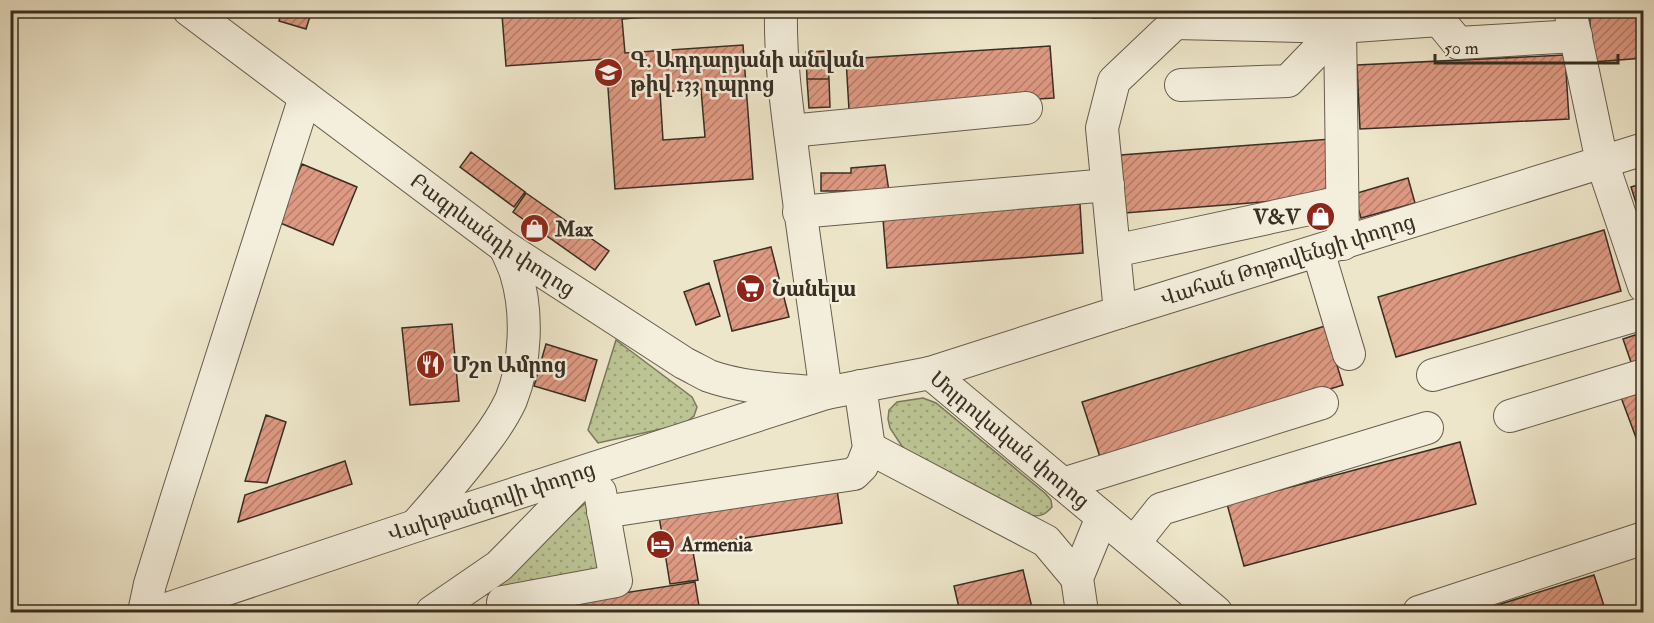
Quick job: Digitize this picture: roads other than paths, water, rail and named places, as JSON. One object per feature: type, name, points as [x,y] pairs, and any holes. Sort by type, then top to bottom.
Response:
[{"type":"street","name":"Բագրևանդի փողոց","points":[[189,10],[218,17],[305,97],[505,247],[684,363],[709,375],[750,386],[826,393]]},
{"type":"street","points":[[781,10],[780,45],[790,131],[826,393]]},
{"type":"street","points":[[1120,312],[1102,128],[1114,81],[1175,17],[1340,27],[1439,20],[1458,43],[1573,23],[1602,162],[1644,286]]},
{"type":"street","points":[[1181,85],[1288,81],[1340,27]]},
{"type":"street","points":[[1340,27],[1342,202],[1330,248],[1349,354]]},
{"type":"street","points":[[144,612],[150,584],[177,497],[305,97]]},
{"type":"street","points":[[790,131],[1026,108]]},
{"type":"street","name":"Վահան Թոթովենցի փողոց","points":[[930,373],[1644,149]]},
{"type":"street","points":[[800,212],[1108,185]]},
{"type":"street","points":[[1114,251],[1342,202]]},
{"type":"street","points":[[415,526],[470,462],[494,429],[510,402],[518,381],[524,339],[521,301],[516,274],[505,247]]},
{"type":"street","points":[[1433,375],[1644,313]]},
{"type":"street","name":"Մոլդովական փողոց","points":[[826,393],[930,373],[1216,612]]},
{"type":"street","points":[[1510,416],[1644,375]]},
{"type":"street","points":[[603,512],[854,474],[862,466],[869,448],[860,386]]},
{"type":"street","name":"Վախթանգովի փողոց","points":[[158,612],[826,393]]},
{"type":"street","points":[[1063,484],[1322,403]]},
{"type":"street","points":[[1134,543],[1161,509],[1427,428]]},
{"type":"street","points":[[869,448],[1046,541],[1077,578]]},
{"type":"street","points":[[503,602],[616,581],[596,467]]},
{"type":"street","points":[[432,612],[500,566],[596,467]]},
{"type":"street","points":[[1082,612],[1077,578],[1102,517]]},
{"type":"street","points":[[1419,612],[1644,538]]},
{"type":"place","name":"Գ. Ադդարյանի անվան թիվ 133 դպրոց","points":[[609,72]]},
{"type":"place","name":"V&V","points":[[1321,217]]},
{"type":"place","name":"Max","points":[[534,229]]},
{"type":"place","name":"Նանելա","points":[[751,289]]},
{"type":"place","name":"Մշո Ամրոց","points":[[431,365]]},
{"type":"place","name":"Armenia","points":[[660,544]]}]
